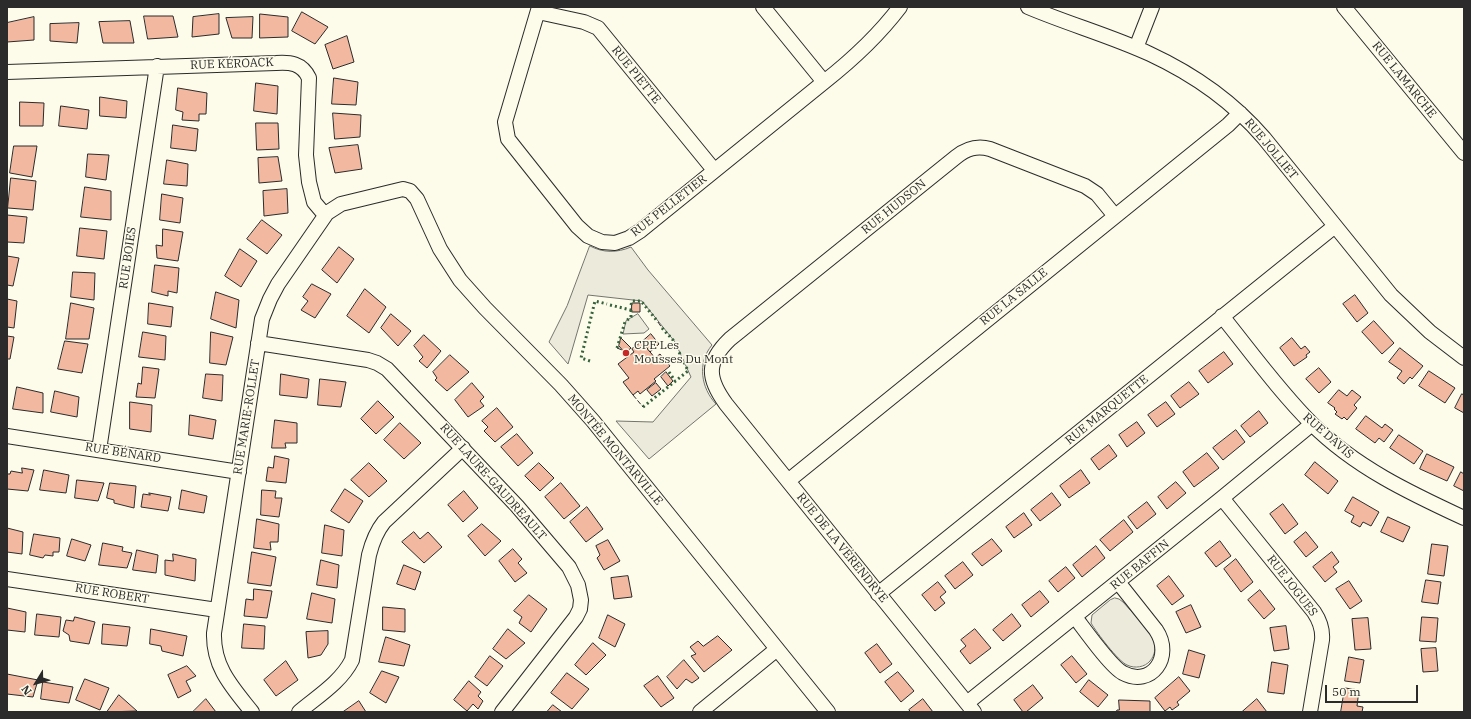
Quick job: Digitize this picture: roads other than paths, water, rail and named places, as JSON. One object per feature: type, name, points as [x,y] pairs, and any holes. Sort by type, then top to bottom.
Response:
[{"type":"street","points":[[763,7],[824,82]]},
{"type":"street","name":"RUE PELLETIER","points":[[539,9],[504,122],[508,139],[577,226],[597,241],[615,243],[629,238],[649,224],[851,60],[883,28],[900,7]]},
{"type":"street","name":"RUE JOLLIET","points":[[1028,7],[1161,59],[1193,78],[1240,113],[1264,138],[1379,280],[1404,308],[1442,342],[1464,358]]},
{"type":"street","points":[[1136,48],[1152,7]]},
{"type":"street","name":"RUE LAMARCHE","points":[[1344,7],[1464,153]]},
{"type":"street","name":"RUE PIETTE","points":[[539,9],[584,22],[598,28],[714,170]]},
{"type":"street","name":"RUE KÉROACK","points":[[7,72],[283,62],[296,64],[303,68],[310,82],[306,155],[309,187],[314,202],[325,215]]},
{"type":"street","name":"RUE BOIES","points":[[99,450],[157,66]]},
{"type":"street","name":"RUE LA SALLE","points":[[788,481],[1228,125],[1240,113]]},
{"type":"street","name":"RUE HUDSON","points":[[713,383],[713,361],[719,351],[730,339],[960,153],[968,149],[981,147],[990,149],[1085,186],[1097,194],[1115,216]]},
{"type":"street","name":"RUE MARIE-ROLLET","points":[[252,712],[229,682],[218,662],[214,638],[262,319],[272,295],[283,276],[325,215],[341,204],[396,190],[407,189]]},
{"type":"street","name":"MONTÉE MONTARVILLE","points":[[407,189],[414,194],[417,199],[444,256],[460,280],[593,421],[828,712]]},
{"type":"street","name":"RUE MARQUETTE","points":[[878,594],[1335,226]]},
{"type":"street","name":"RUE DAVIS","points":[[1222,316],[1274,381],[1312,424],[1338,447],[1378,475],[1425,501],[1464,518]]},
{"type":"street","name":"RUE LAURE-GAUDREAULT","points":[[258,342],[377,363],[387,369],[517,506],[562,559],[576,580],[580,596],[580,609],[576,617],[502,712]]},
{"type":"street","name":"RUE DE LA VÉRENDRYE","points":[[713,383],[726,404],[970,708]]},
{"type":"street","name":"RUE BAFFIN","points":[[970,708],[1075,617],[1312,424]]},
{"type":"street","name":"RUE BÉNARD","points":[[7,436],[239,472]]},
{"type":"street","points":[[299,712],[338,679],[348,668],[352,660],[370,550],[379,528],[463,448]]},
{"type":"street","name":"RUE JOGUES","points":[[1222,498],[1314,612],[1320,622],[1322,640],[1310,712]]},
{"type":"street","name":"RUE ROBERT","points":[[7,578],[217,610]]},
{"type":"street","points":[[1075,617],[1112,664],[1121,672],[1129,676],[1138,677],[1146,675],[1154,670],[1163,656],[1161,638],[1118,582]]},
{"type":"street","points":[[700,712],[777,649]]},
{"type":"place","name":"CPE Les Mousses Du Mont","points":[[626,353]]}]
